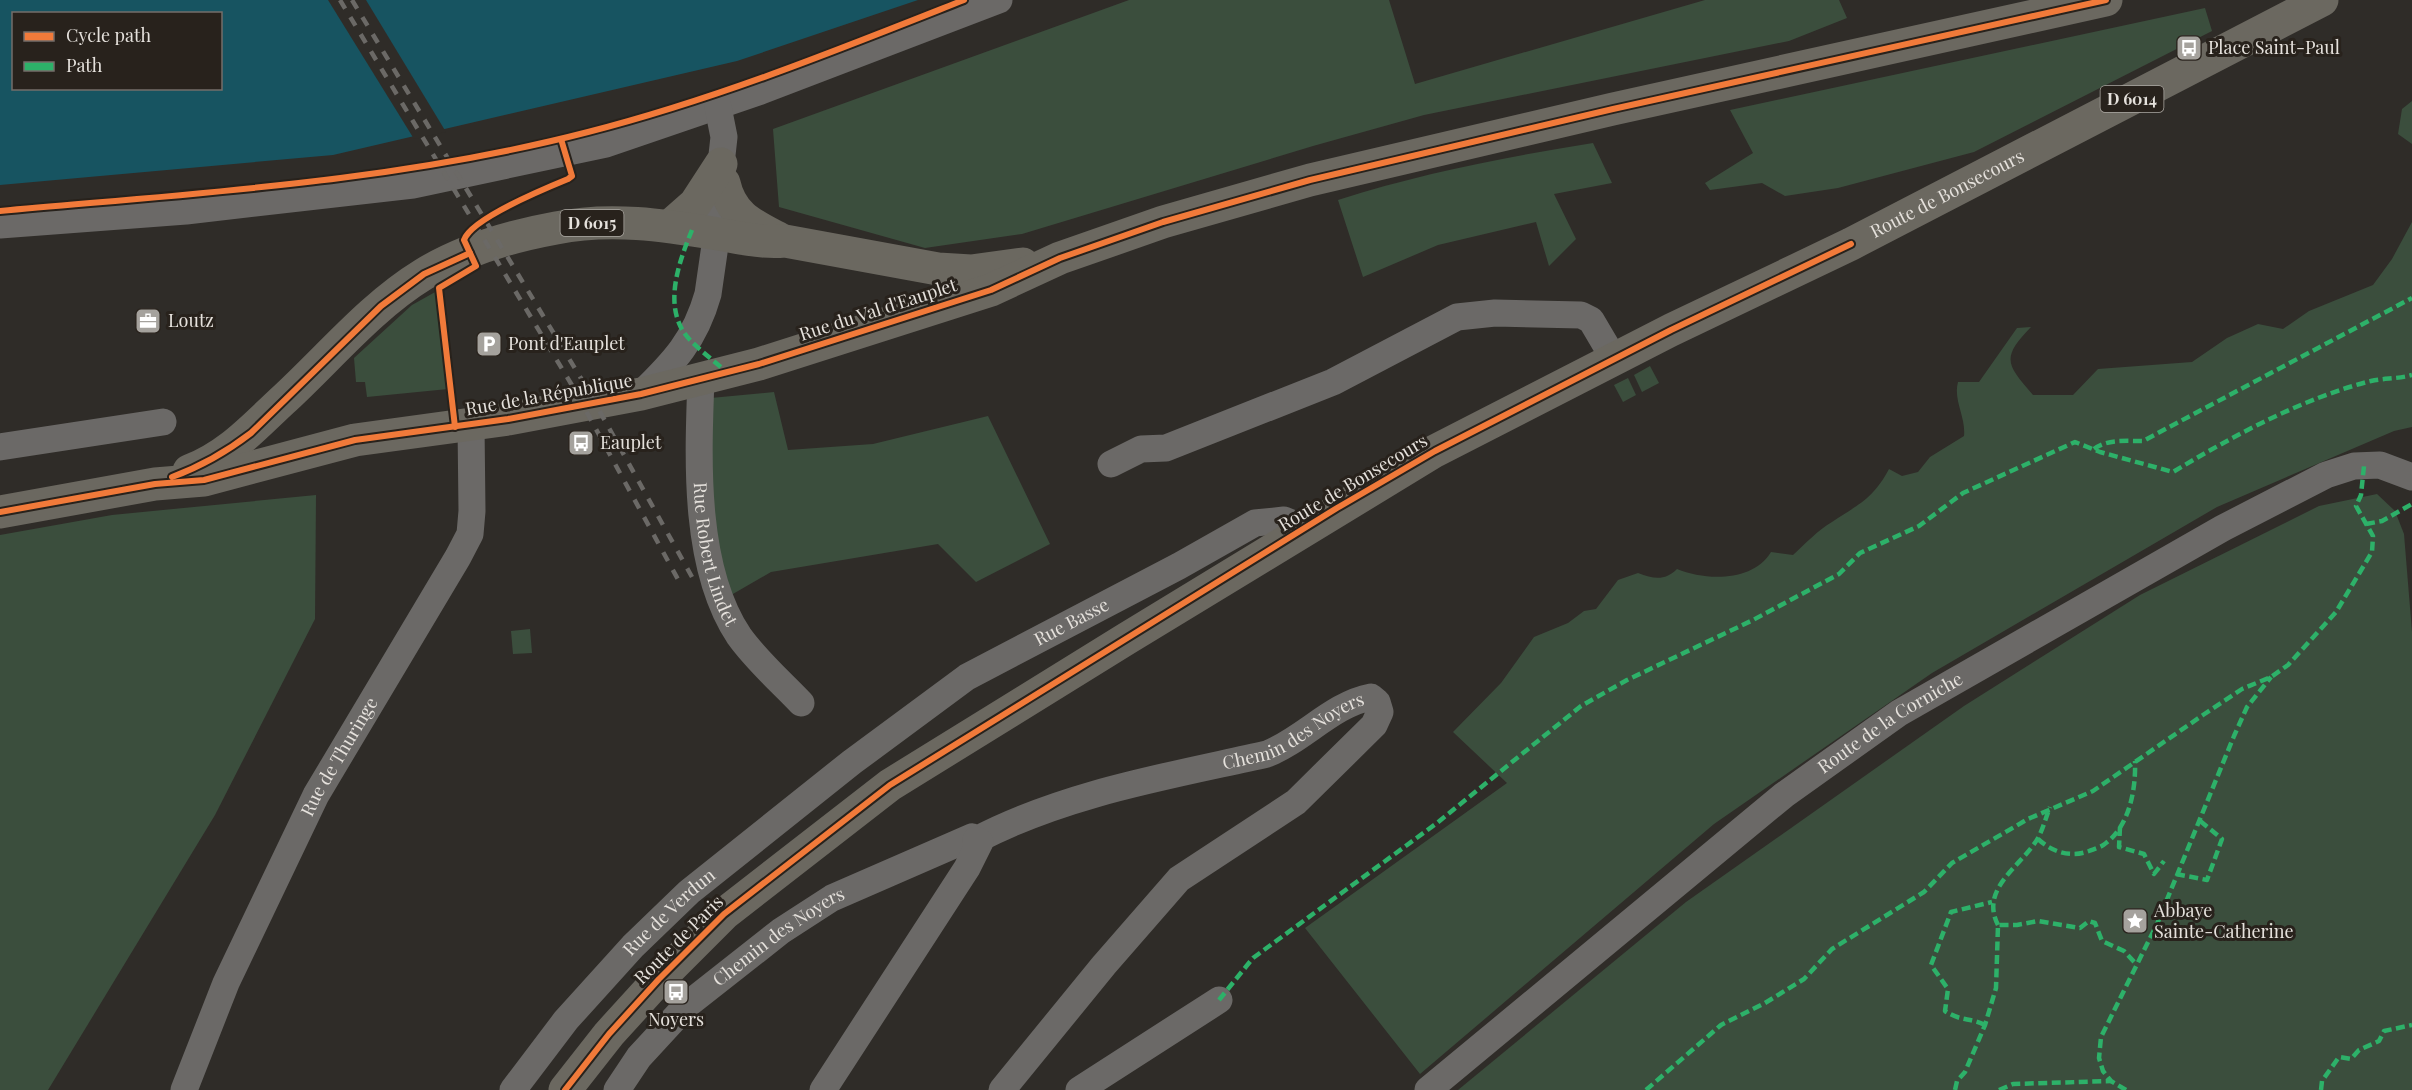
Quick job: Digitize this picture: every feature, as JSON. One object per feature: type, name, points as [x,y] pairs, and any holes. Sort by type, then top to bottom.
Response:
[{"type":"main road","name":"D 6015","points":[[1060,258],[1163,222],[1310,180],[1613,109],[2106,0]]},
{"type":"main road","name":"Route de Bonsecours","points":[[891,785],[1435,451],[1614,359],[1851,244],[2322,0]]},
{"type":"main road","points":[[670,226],[695,204],[722,174]]},
{"type":"main road","points":[[722,174],[727,198],[742,218],[756,228],[785,241]]},
{"type":"main road","name":"Rue de la République","points":[[155,484],[215,460],[251,433],[381,306],[424,274],[453,260],[504,241],[572,225],[612,222],[670,226],[717,234]]},
{"type":"main road","name":"Rue du Val d'Eauplet","points":[[717,234],[764,243],[785,241],[938,269],[971,271],[1060,258]]},
{"type":"main road","name":"Rue du Val d'Eauplet","points":[[701,379],[759,364],[991,290],[1060,258]]},
{"type":"main road","name":"Rue de la République","points":[[0,512],[155,484],[204,480],[355,440],[471,425],[641,394],[701,379]]},
{"type":"main road","points":[[275,409],[282,429],[307,451]]},
{"type":"main road","name":"Route de Paris","points":[[565,1090],[609,1034],[724,914],[891,785]]},
{"type":"street","points":[[0,225],[186,211],[606,144],[684,112],[718,106],[919,24],[999,0]]},
{"type":"street","points":[[641,394],[676,360],[690,340],[708,294],[717,234],[724,137],[718,106]]},
{"type":"street","points":[[1111,464],[1141,449],[1166,448],[1333,382],[1458,317],[1496,313],[1581,315],[1591,320],[1614,359]]},
{"type":"street","name":"Rue Robert Lindet","points":[[701,379],[700,465],[706,541],[719,602],[740,637],[801,703]]},
{"type":"street","points":[[0,447],[163,422]]},
{"type":"street","name":"Rue de Thuringe","points":[[184,1090],[226,983],[316,795],[470,534],[471,425]]},
{"type":"street","name":"Route de la Corniche","points":[[1428,1090],[1785,795],[1899,713],[2223,528],[2326,475],[2354,466],[2380,465],[2412,477]]},
{"type":"street","name":"Rue Basse","points":[[852,762],[967,677],[1255,524],[1284,520],[1306,529]]},
{"type":"street","name":"Chemin des Noyers","points":[[617,1090],[639,1057],[687,1005],[780,931],[832,898],[972,837],[976,840],[1052,807],[1134,784],[1268,754],[1287,747],[1356,700],[1371,697],[1377,702],[1380,712],[1374,725],[1296,802],[1179,879],[1104,965],[1002,1090]]},
{"type":"street","name":"Rue de Verdun","points":[[513,1090],[566,1020],[633,946],[689,892],[852,762]]},
{"type":"street","points":[[823,1090],[967,868],[980,842],[976,840]]},
{"type":"street","points":[[1079,1090],[1219,1000]]},
{"type":"street","points":[[609,1034],[639,1057]]},
{"type":"green space","points":[[1129,0],[1389,0],[1415,84],[1705,0],[1839,0],[1847,18],[1789,41],[1424,115],[1022,234],[925,248],[779,207],[773,129]]},
{"type":"green space","points":[[2205,8],[2212,31],[1974,152],[1838,188],[1785,196],[1762,183],[1710,190],[1705,183],[1753,153],[1730,110]]},
{"type":"green space","points":[[2412,101],[2412,144],[2398,134],[2402,109]]},
{"type":"green space","points":[[1593,143],[1612,183],[1554,194],[1576,239],[1549,266],[1536,222],[1438,245],[1363,277],[1338,200],[1465,167]]},
{"type":"green space","points":[[2412,222],[2412,427],[2394,431],[2217,507],[1932,673],[1714,824],[1420,1074],[1305,928],[1507,783],[1453,732],[1501,683],[1534,637],[1568,623],[1584,611],[1596,609],[1618,580],[1638,573],[1654,578],[1664,577],[1677,569],[1701,576],[1728,576],[1753,569],[1771,552],[1793,555],[1822,529],[1865,500],[1889,469],[1902,476],[1918,472],[1930,457],[1964,436],[1957,395],[1958,382],[1979,382],[2017,328],[2031,327],[2011,354],[2011,361],[2017,376],[2033,395],[2073,395],[2098,369],[2192,362],[2227,338],[2258,324],[2283,329],[2309,311],[2373,285],[2392,259]]},
{"type":"green space","points":[[437,291],[448,389],[367,397],[365,382],[356,382],[354,358],[412,305]]},
{"type":"green space","points":[[1650,366],[1659,383],[1642,392],[1634,375]]},
{"type":"green space","points":[[1628,378],[1636,395],[1623,402],[1614,385]]},
{"type":"green space","points":[[774,392],[788,450],[873,444],[988,416],[1050,544],[976,582],[938,544],[771,572],[719,602],[700,399]]},
{"type":"green space","points":[[2377,494],[2395,511],[2404,534],[2412,632],[2412,1090],[1458,1090],[1686,902],[1964,706],[2140,595],[2319,506]]},
{"type":"green space","points":[[316,495],[315,619],[215,815],[48,1090],[0,1090],[0,535],[112,515]]},
{"type":"green space","points":[[530,629],[532,653],[513,654],[511,631]]},
{"type":"water","points":[[0,0],[918,0],[737,61],[333,155],[0,185]]},
{"type":"pier","points":[[328,0],[366,0],[446,132],[414,139]]},
{"type":"railway","points":[[340,0],[573,387],[680,583]]},
{"type":"railway","points":[[352,0],[585,385],[692,577]]},
{"type":"marked path","points":[[692,230],[682,257],[675,287],[674,302],[677,316],[682,329],[691,341],[727,372]]},
{"type":"marked path","points":[[2094,449],[2111,442],[2143,441],[2412,298]]},
{"type":"marked path","points":[[1219,1000],[1253,958],[1437,823],[1581,706],[1627,680],[1753,620],[1839,574],[1860,553],[1919,526],[1963,493],[2075,442],[2100,452],[2173,472],[2269,419],[2320,397],[2371,381],[2412,375]]},
{"type":"marked path","points":[[1646,1090],[1721,1025],[1765,1003],[1804,979],[1832,949],[1924,892],[1952,863],[2028,819],[2093,791],[2242,689],[2271,677],[2288,665],[2336,612],[2372,552],[2373,536],[2356,506],[2361,495],[2364,466]]},
{"type":"marked path","points":[[2366,524],[2382,521],[2412,504]]},
{"type":"marked path","points":[[2126,1090],[2111,1081],[2103,1071],[2099,1058],[2101,1037],[2157,924],[2247,707],[2271,677]]},
{"type":"marked path","points":[[2038,839],[2049,847],[2068,854],[2082,853],[2104,844],[2114,835],[2126,816],[2133,794],[2135,761]]},
{"type":"marked path","points":[[1998,925],[1994,912],[1994,900],[1998,889],[2038,838],[2050,807]]},
{"type":"marked path","points":[[2176,874],[2207,880],[2222,839],[2199,820]]},
{"type":"marked path","points":[[2120,827],[2119,847],[2144,854],[2154,874],[2164,861]]},
{"type":"marked path","points":[[1985,1025],[1956,1017],[1945,1011],[1948,989],[1931,965],[1951,912],[1992,902]]},
{"type":"marked path","points":[[1955,1090],[1957,1081],[1965,1072],[1985,1025],[1996,988],[1998,925],[2017,925],[2038,921],[2080,928],[2089,921],[2095,923],[2102,941],[2124,951],[2137,965]]},
{"type":"marked path","points":[[2321,1090],[2322,1081],[2339,1057],[2351,1059],[2359,1050],[2379,1041],[2384,1031],[2412,1025]]},
{"type":"marked path","points":[[1999,1090],[2013,1084],[2111,1081]]},
{"type":"cycle path","points":[[0,211],[296,184],[442,163],[515,149],[636,119],[731,89],[964,0]]},
{"type":"cycle path","points":[[0,512],[155,484],[204,480],[355,440],[508,419],[641,394],[759,364],[991,290],[1060,258],[1163,222],[1310,180],[1613,109],[2106,0]]},
{"type":"cycle path","points":[[455,427],[439,288],[476,266],[464,240],[480,223],[510,205],[572,176],[561,139]]},
{"type":"cycle path","points":[[565,1090],[609,1034],[659,979],[724,914],[890,785],[1337,508],[1435,451],[1671,330],[1851,244]]},
{"type":"cycle path","points":[[172,477],[213,458],[251,433],[381,306],[424,274],[470,253]]},
{"type":"place","name":"Place Saint-Paul","points":[[2189,48]]},
{"type":"place","name":"Loutz","points":[[148,321]]},
{"type":"place","name":"Pont d'Eauplet","points":[[489,344]]},
{"type":"place","name":"Eauplet","points":[[581,443]]},
{"type":"place","name":"Abbaye Sainte-Catherine","points":[[2135,921]]},
{"type":"place","name":"Noyers","points":[[676,992]]}]
